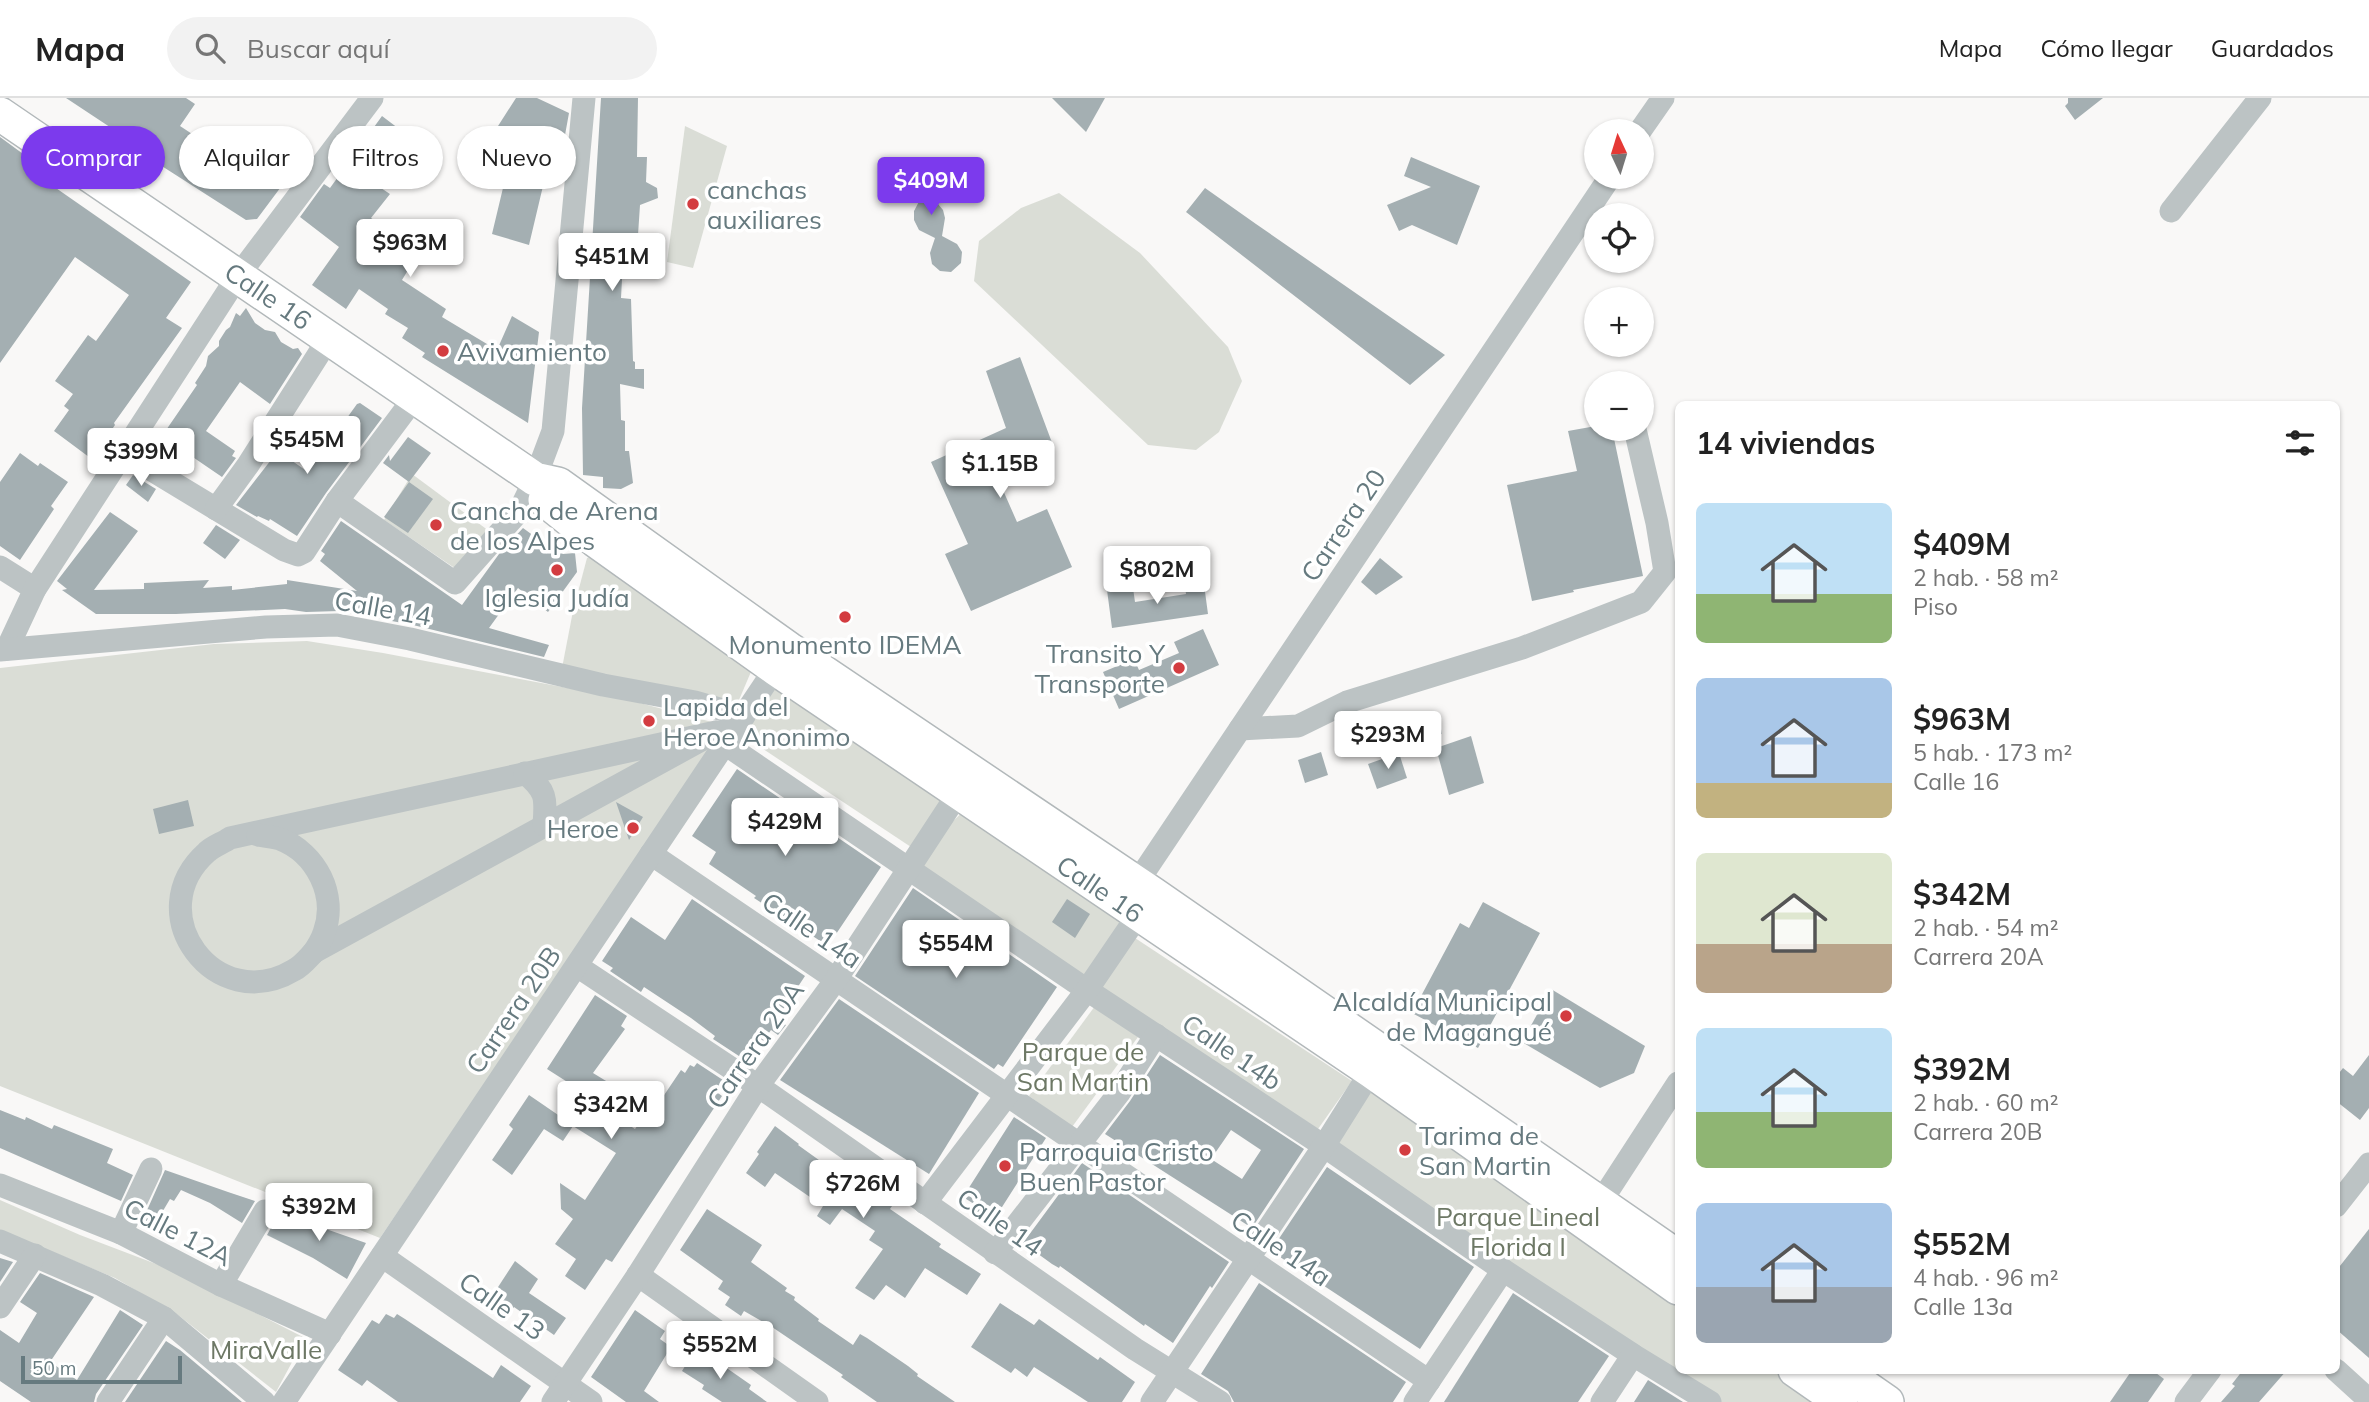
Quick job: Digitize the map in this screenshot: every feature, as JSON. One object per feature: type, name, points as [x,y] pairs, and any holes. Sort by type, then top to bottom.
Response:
[{"type":"highway","name":"Calle 16","points":[[0,115],[535,479],[558,484],[782,659],[959,792],[1138,899]]},
{"type":"highway","name":"Calle 16","points":[[782,659],[1377,1061],[1600,1203],[1675,1255]]},
{"type":"highway","name":"Calle 16","points":[[1377,1061],[1675,1286]]},
{"type":"highway","points":[[1812,1381],[1841,1402]]},
{"type":"highway","points":[[1812,1381],[1887,1402]]},
{"type":"street","points":[[0,115],[13,98]]},
{"type":"street","points":[[3,649],[36,589],[122,452],[238,276],[372,98]]},
{"type":"street","points":[[337,501],[455,583],[520,510],[553,431],[584,98]]},
{"type":"street","points":[[1648,119],[1662,98]]},
{"type":"street","points":[[2171,211],[2260,98]]},
{"type":"street","name":"Carrera 20","points":[[925,1203],[1087,990],[1240,729],[1602,189]]},
{"type":"street","points":[[216,509],[248,466],[329,338]]},
{"type":"street","points":[[122,452],[284,550],[298,555],[304,552],[337,501],[415,397]]},
{"type":"street","points":[[1240,729],[1298,726],[1347,702],[1522,648],[1641,602],[1665,572],[1657,523],[1638,441]]},
{"type":"street","points":[[0,566],[36,589]]},
{"type":"street","name":"Calle 14","points":[[3,649],[266,626],[337,625],[410,639],[603,685],[695,702],[729,731]]},
{"type":"street","name":"Carrera 20B","points":[[284,1402],[577,966],[729,731],[782,659]]},
{"type":"street","points":[[729,731],[544,825],[314,952],[296,970],[273,980],[248,982],[223,976],[202,962],[187,942],[180,918],[181,892],[191,869],[208,850],[230,838],[255,835],[729,731]]},
{"type":"street","name":"Calle 14b","points":[[729,731],[911,868],[1087,990],[1324,1146],[1503,1270],[1710,1402]]},
{"type":"street","points":[[525,774],[541,786],[546,803],[544,825]]},
{"type":"street","name":"Carrera 20A","points":[[559,1393],[638,1275],[758,1086],[835,981],[959,792]]},
{"type":"street","points":[[255,835],[278,838],[299,849],[315,865],[325,886],[329,909],[325,932],[314,952]]},
{"type":"street","name":"Calle 14a","points":[[651,854],[1429,1381]]},
{"type":"street","name":"Calle 14","points":[[577,966],[758,1086],[1135,1349],[1220,1402]]},
{"type":"street","points":[[995,1253],[1119,1093],[1156,1035]]},
{"type":"street","points":[[1152,1402],[1324,1146],[1377,1061]]},
{"type":"street","points":[[1600,1203],[1675,1088]]},
{"type":"street","points":[[2340,1201],[2369,1164]]},
{"type":"street","points":[[121,1233],[151,1169]]},
{"type":"street","name":"Calle 12A","points":[[0,1185],[121,1233],[221,1285],[330,1334]]},
{"type":"street","points":[[221,1285],[265,1210]]},
{"type":"street","points":[[0,1241],[102,1285],[164,1318],[264,1402]]},
{"type":"street","points":[[0,1307],[35,1255]]},
{"type":"street","name":"Calle 13","points":[[382,1256],[559,1393],[591,1402]]},
{"type":"street","points":[[1415,1402],[1503,1270]]},
{"type":"street","points":[[638,1275],[817,1402]]},
{"type":"street","points":[[108,1402],[164,1318]]},
{"type":"street","points":[[1602,1402],[1633,1355]]},
{"type":"street","points":[[2186,1402],[2207,1374]]},
{"type":"street","points":[[2340,1374],[2369,1400]]},
{"type":"green space","name":"canchas auxiliares","points":[[685,126],[727,146],[693,268],[667,262]]},
{"type":"green space","points":[[1059,193],[1140,253],[1228,347],[1242,381],[1219,432],[1196,450],[1148,445],[974,281],[979,241],[1021,208]]},
{"type":"green space","name":"Cancha de Arena de los Alpes","points":[[412,474],[489,531],[459,571],[384,520]]},
{"type":"green space","points":[[602,552],[756,660],[736,707],[562,668],[587,558]]},
{"type":"green space","points":[[307,641],[621,698],[727,726],[380,1238],[0,1086],[0,668],[214,644]]},
{"type":"green space","points":[[774,680],[948,794],[911,847],[742,735]]},
{"type":"green space","points":[[971,804],[1131,913],[1083,983],[920,870],[950,824]]},
{"type":"green space","points":[[1135,938],[1352,1081],[1318,1129],[1100,989]]},
{"type":"green space","name":"Parque de San Martin","points":[[1095,1006],[1138,1037],[1072,1127],[1029,1096]]},
{"type":"green space","name":"Parque Lineal Florida I","points":[[1367,1089],[1675,1295],[1675,1374],[1333,1145]]},
{"type":"green space","name":"MiraValle","points":[[0,1200],[80,1235],[172,1270],[305,1338],[276,1392],[178,1315],[115,1278],[0,1230]]},
{"type":"green space","name":"Parque Lineal Florida I","points":[[1675,1374],[1793,1374],[1833,1402],[1717,1402]]},
{"type":"building","points":[[66,98],[186,98],[195,104],[179,126],[179,177],[165,168],[165,126],[108,126]]},
{"type":"building","points":[[516,98],[537,98],[569,113],[567,126],[498,126]]},
{"type":"building","points":[[601,98],[638,98],[637,157],[647,157],[646,182],[657,188],[658,198],[640,205],[638,235],[634,235],[635,246],[628,246],[627,261],[623,261],[621,298],[631,299],[633,361],[635,369],[644,369],[644,389],[620,384],[621,420],[625,421],[625,451],[629,451],[633,483],[621,489],[603,488],[603,477],[583,475],[582,408]]},
{"type":"building","points":[[1052,98],[1105,98],[1086,132]]},
{"type":"building","points":[[2068,98],[2103,98],[2075,120],[2065,106]]},
{"type":"building","points":[[382,116],[395,126],[375,126]]},
{"type":"building","points":[[0,137],[21,152],[21,189],[57,189],[191,282],[166,318],[182,328],[114,423],[93,460],[54,431],[69,410],[64,406],[73,394],[55,381],[88,335],[96,341],[129,295],[75,257],[0,363]]},
{"type":"building","points":[[1411,157],[1480,186],[1457,245],[1412,225],[1399,231],[1387,205],[1431,187],[1404,176]]},
{"type":"building","points":[[916,159],[930,168],[932,179],[923,196],[943,210],[945,218],[942,236],[957,244],[962,252],[961,263],[951,272],[940,271],[932,264],[930,253],[935,238],[919,230],[914,220],[914,211],[922,196],[905,188],[900,180],[904,165]]},
{"type":"building","points":[[324,184],[328,189],[382,189],[390,194],[371,218],[419,252],[402,280],[446,309],[442,317],[497,350],[512,316],[539,332],[528,423],[422,357],[425,353],[402,338],[408,328],[385,314],[388,309],[359,289],[346,309],[312,285],[339,247],[300,217]]},
{"type":"building","points":[[1205,188],[1445,355],[1410,385],[1186,212]]},
{"type":"building","points":[[198,189],[279,189],[257,219],[246,220]]},
{"type":"building","points":[[503,189],[542,189],[529,245],[492,234]]},
{"type":"building","points":[[246,308],[255,323],[265,330],[275,332],[281,342],[293,349],[298,348],[302,354],[270,404],[240,382],[206,431],[235,451],[232,456],[236,458],[222,477],[162,436],[197,385],[195,383],[206,366],[208,356],[219,346],[219,341],[230,327],[236,313],[240,316]]},
{"type":"building","points":[[1020,357],[1054,448],[995,472],[1017,522],[1047,509],[1072,567],[971,611],[945,554],[968,544],[931,462],[1006,428],[986,371]]},
{"type":"building","points":[[360,403],[382,418],[297,536],[270,519],[269,521],[257,517],[236,505],[278,451],[308,472]]},
{"type":"building","points":[[1584,428],[1584,441],[1615,441],[1643,576],[1532,601],[1507,485],[1577,471],[1568,431]]},
{"type":"building","points":[[408,437],[431,453],[409,482],[383,463],[389,455],[390,461]]},
{"type":"building","points":[[20,453],[68,482],[51,506],[54,509],[20,560],[0,546],[0,482]]},
{"type":"building","points":[[133,475],[156,489],[148,502],[126,485]]},
{"type":"building","points":[[409,482],[433,499],[408,533],[384,517]]},
{"type":"building","points":[[110,512],[138,531],[94,590],[144,589],[144,583],[209,580],[203,588],[232,586],[232,590],[287,584],[287,580],[357,591],[320,561],[325,554],[321,551],[341,521],[462,605],[499,554],[523,528],[563,554],[575,553],[577,572],[548,612],[518,588],[489,628],[549,645],[544,657],[413,625],[339,611],[306,612],[285,609],[176,614],[96,614],[62,590],[67,589],[57,581]]},
{"type":"building","points":[[216,525],[240,540],[225,559],[203,543]]},
{"type":"building","points":[[1380,558],[1403,577],[1376,595],[1361,582]]},
{"type":"building","points":[[1203,577],[1208,614],[1112,628],[1107,590],[1133,588],[1135,602],[1186,594],[1184,579]]},
{"type":"building","name":"Transito Y Transporte","points":[[1203,629],[1219,665],[1119,709],[1103,672],[1134,659],[1139,670],[1179,653],[1174,642]]},
{"type":"building","points":[[1438,715],[1442,734],[1426,736],[1420,720]]},
{"type":"building","points":[[1471,736],[1484,783],[1449,795],[1436,748]]},
{"type":"building","points":[[1321,752],[1328,775],[1305,783],[1298,760]]},
{"type":"building","points":[[1399,753],[1407,778],[1377,789],[1368,764]]},
{"type":"building","points":[[737,769],[881,867],[828,946],[754,898],[756,896],[709,864],[716,852],[692,836]]},
{"type":"building","points":[[188,800],[194,826],[159,834],[153,809]]},
{"type":"building","points":[[616,802],[643,817],[629,840]]},
{"type":"building","points":[[913,888],[1057,987],[1003,1067],[998,1064],[994,1069],[855,976]]},
{"type":"building","points":[[692,899],[805,976],[776,1020],[786,1025],[778,1035],[771,1030],[751,1059],[744,1055],[742,1058],[713,1039],[715,1036],[644,987],[641,992],[610,971],[613,968],[602,961],[631,917],[665,940]]},
{"type":"building","points":[[1067,899],[1090,914],[1075,938],[1052,922]]},
{"type":"building","points":[[1483,902],[1540,933],[1478,1048],[1412,1013],[1460,923],[1469,928]]},
{"type":"building","name":"Alcaldía Municipal de Magangué","points":[[1551,989],[1645,1046],[1634,1073],[1600,1088],[1522,1042]]},
{"type":"building","points":[[595,995],[627,1016],[621,1026],[625,1029],[593,1073],[611,1084],[597,1105],[635,1129],[640,1122],[644,1125],[681,1070],[685,1073],[690,1065],[694,1067],[697,1063],[726,1082],[718,1093],[722,1096],[612,1262],[606,1259],[585,1290],[565,1276],[576,1259],[555,1244],[573,1219],[561,1209],[560,1183],[585,1200],[616,1153],[573,1126],[563,1141],[544,1129],[512,1175],[492,1160],[513,1129],[509,1125],[529,1095],[564,1119],[583,1092],[547,1069]]},
{"type":"building","points":[[839,999],[979,1093],[929,1174],[780,1080]]},
{"type":"building","points":[[1160,1055],[1304,1149],[1252,1228],[1105,1134]],"holes":[[[1231,1130],[1261,1150],[1242,1179],[1211,1159]]]},
{"type":"building","points":[[2369,1055],[2369,1108],[2360,1120],[2340,1104],[2340,1072],[2343,1068],[2353,1076]]},
{"type":"building","points":[[0,1110],[25,1120],[26,1117],[52,1129],[54,1125],[113,1149],[107,1163],[133,1175],[121,1201],[0,1148]]},
{"type":"building","name":"Parroquia Cristo Buen Pastor","points":[[1014,1117],[1046,1138],[995,1218],[984,1211],[973,1216],[974,1204],[963,1197]]},
{"type":"building","points":[[775,1126],[869,1196],[872,1192],[892,1206],[890,1209],[941,1244],[939,1247],[981,1274],[967,1295],[925,1268],[905,1298],[886,1285],[874,1300],[855,1288],[883,1249],[869,1240],[875,1231],[842,1209],[830,1225],[817,1216],[823,1206],[775,1173],[765,1187],[746,1173]]},
{"type":"building","points":[[1082,1163],[1229,1262],[1173,1343],[1023,1243]]},
{"type":"building","points":[[1327,1167],[1474,1267],[1420,1349],[1274,1253],[1279,1245],[1276,1243]]},
{"type":"building","points":[[165,1170],[255,1201],[242,1223],[210,1203],[181,1190],[174,1201],[170,1199],[151,1231],[140,1226]]},
{"type":"building","points":[[707,1209],[762,1245],[751,1262],[787,1288],[785,1291],[795,1297],[794,1300],[819,1319],[818,1321],[853,1345],[860,1334],[867,1338],[955,1402],[877,1402],[841,1377],[843,1375],[775,1329],[744,1311],[741,1316],[725,1305],[730,1297],[718,1289],[723,1281],[680,1250]]},
{"type":"building","points":[[305,1212],[328,1220],[323,1228],[366,1243],[347,1279],[267,1235],[278,1215],[299,1227]]},
{"type":"building","points":[[2369,1229],[2369,1358],[2340,1333],[2340,1266]]},
{"type":"building","points":[[0,1258],[13,1262],[0,1282]]},
{"type":"building","points":[[515,1261],[538,1279],[529,1293],[566,1318],[554,1335],[514,1307],[506,1318],[487,1304]]},
{"type":"building","points":[[40,1273],[94,1297],[50,1362],[77,1380],[120,1310],[143,1325],[96,1394],[94,1402],[31,1402],[0,1381],[0,1330],[19,1343],[37,1313],[20,1302]]},
{"type":"building","points":[[1259,1283],[1406,1382],[1393,1402],[1234,1402],[1228,1391],[1201,1374]]},
{"type":"building","points":[[1513,1293],[1609,1356],[1578,1402],[1444,1402]]},
{"type":"building","points":[[1000,1303],[1034,1325],[1039,1319],[1135,1382],[1122,1402],[1088,1402],[1034,1367],[1027,1377],[1015,1368],[1011,1373],[971,1347]]},
{"type":"building","points":[[635,1310],[665,1331],[660,1339],[671,1347],[644,1391],[659,1402],[626,1402],[591,1377]]},
{"type":"building","points":[[386,1314],[394,1318],[397,1314],[493,1378],[501,1365],[531,1386],[520,1402],[398,1402],[367,1380],[362,1386],[338,1370],[372,1320],[379,1324]]},
{"type":"building","points":[[166,1341],[180,1350],[242,1402],[125,1402]]},
{"type":"building","points":[[695,1350],[751,1385],[749,1389],[767,1402],[722,1402],[702,1389],[704,1385],[682,1371]]},
{"type":"building","points":[[2129,1374],[2157,1374],[2164,1379],[2148,1402],[2110,1402]]},
{"type":"building","points":[[2240,1374],[2284,1374],[2259,1402],[2221,1402],[2235,1386],[2232,1384]]},
{"type":"building","points":[[1648,1380],[1683,1402],[1634,1402]]},
{"type":"place","name":"canchas auxiliares","points":[[693,204]]},
{"type":"place","name":"Avivamiento","points":[[443,351]]},
{"type":"place","name":"Cancha de Arena de los Alpes","points":[[436,525]]},
{"type":"place","name":"Iglesia Judía","points":[[557,570]]},
{"type":"place","name":"Monumento IDEMA","points":[[845,617]]},
{"type":"place","name":"Transito Y Transporte","points":[[1179,668]]},
{"type":"place","name":"Lapida del Heroe Anonimo","points":[[649,721]]},
{"type":"place","name":"Heroe","points":[[633,828]]},
{"type":"place","name":"Alcaldía Municipal de Magangué","points":[[1566,1016]]},
{"type":"place","name":"Tarima de San Martin","points":[[1405,1150]]},
{"type":"place","name":"Parroquia Cristo Buen Pastor","points":[[1005,1166]]}]
